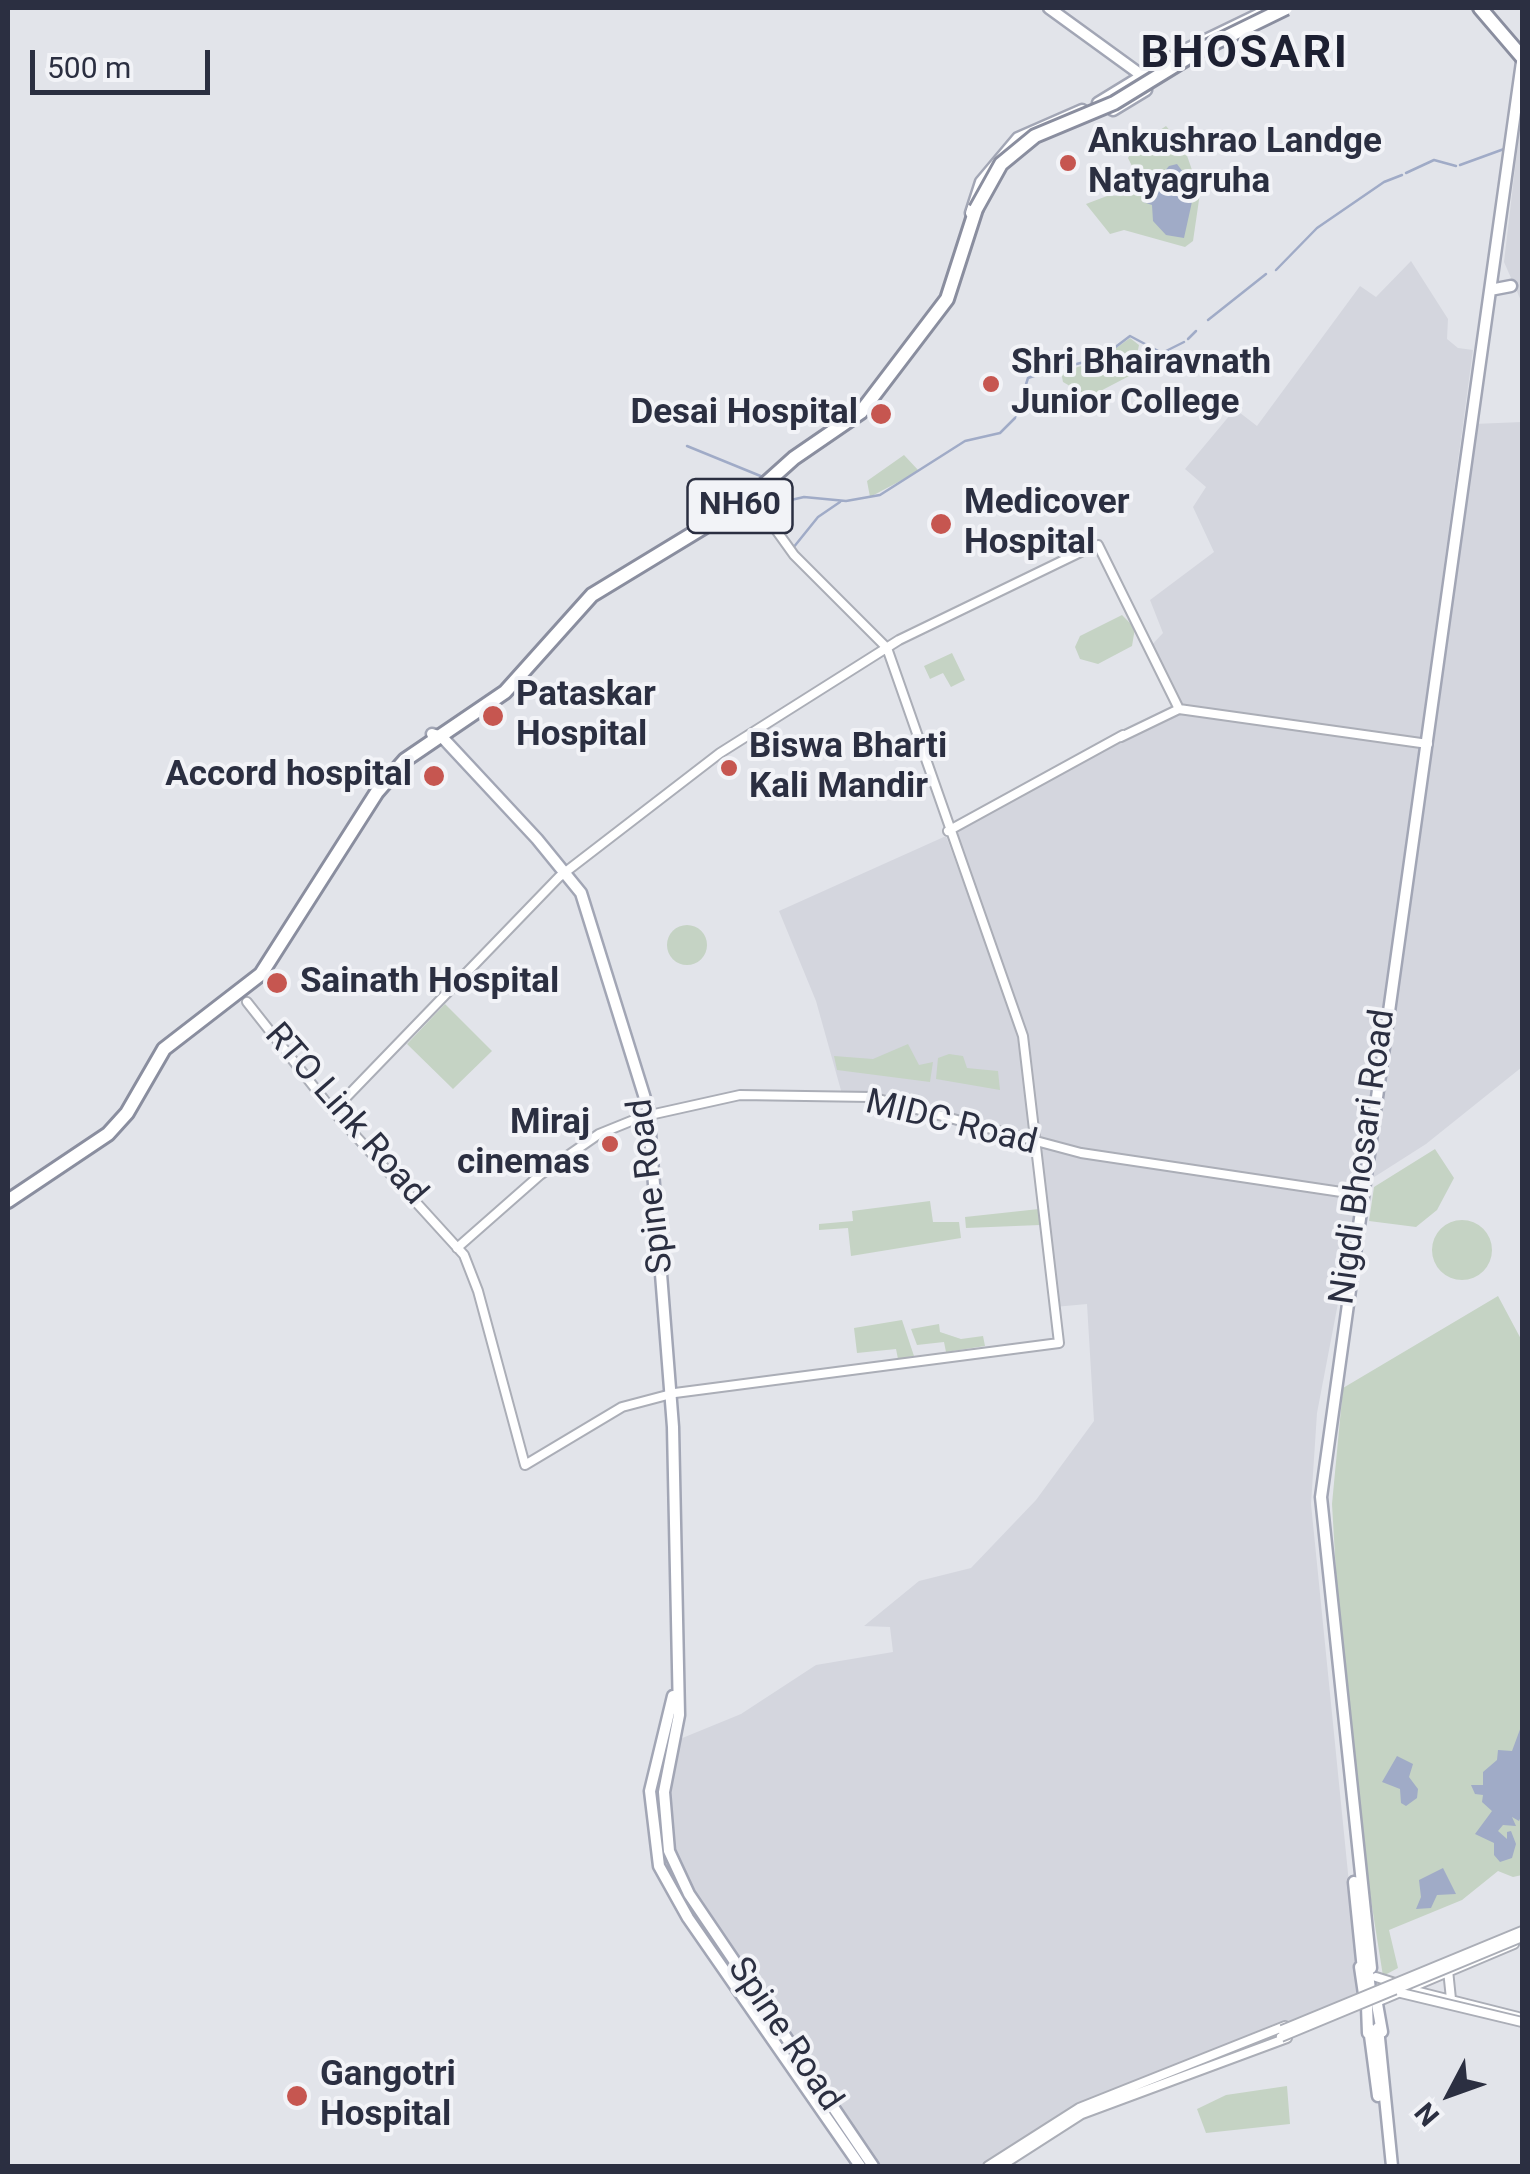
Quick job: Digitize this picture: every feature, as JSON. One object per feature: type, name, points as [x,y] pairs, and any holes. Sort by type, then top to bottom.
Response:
[{"type":"highway","name":"NH60","points":[[8,1200],[112,1126],[164,1043],[233,996],[258,972],[379,784],[433,735],[505,692],[592,595],[751,495],[794,458],[854,418],[889,380],[947,299],[973,213],[998,162],[1034,132],[1112,100],[1200,45],[1275,8]]},
{"type":"highway","name":"NH60","points":[[973,213],[1002,164],[1035,136],[1114,103],[1202,48],[1286,8]]},
{"type":"highway","points":[[1483,8],[1522,56]]},
{"type":"highway","name":"NH60","points":[[8,1200],[108,1134],[124,1118],[164,1049],[244,998],[277,953],[383,784],[433,735]]},
{"type":"main road","points":[[1049,8],[1144,76]]},
{"type":"main road","points":[[973,213],[1019,154],[1207,38],[1275,8]]},
{"type":"main road","points":[[1073,120],[1126,103],[1189,59],[1295,8]]},
{"type":"main road","points":[[1502,222],[1522,56]]},
{"type":"main road","points":[[1502,222],[1522,96]]},
{"type":"main road","name":"Nigdi Bhosari Road","points":[[1486,305],[1502,222]]},
{"type":"main road","name":"Nigdi Bhosari Road","points":[[1359,1886],[1315,1496],[1362,1193],[1486,305],[1502,222]]},
{"type":"main road","points":[[1490,290],[1510,286]]},
{"type":"main road","points":[[671,1392],[1057,1341],[1022,1034],[886,649],[794,555],[751,495]]},
{"type":"main road","points":[[335,1111],[563,877],[737,746],[886,649],[1096,546],[1179,707]]},
{"type":"main road","points":[[949,831],[1179,707],[1426,742]]},
{"type":"main road","name":"Spine Road","points":[[433,735],[586,904],[647,1118],[671,1392],[674,1587],[672,1708],[650,1796],[654,1847],[680,1906],[857,2166]]},
{"type":"main road","name":"RTO Link Road","points":[[244,998],[335,1111],[459,1248],[478,1292],[526,1462],[622,1407],[671,1392]]},
{"type":"main road","name":"MIDC Road","points":[[459,1248],[591,1143],[647,1118],[735,1095],[871,1097],[1035,1146],[1362,1193]]},
{"type":"main road","name":"MIDC Road","points":[[1052,1149],[1231,1177]]},
{"type":"main road","name":"Spine Road","points":[[674,1600],[679,1722],[664,1801],[672,1862],[873,2166]]},
{"type":"main road","points":[[1359,1886],[1371,1998]]},
{"type":"main road","points":[[1359,1886],[1389,2166]]},
{"type":"main road","points":[[1399,1988],[1445,1962],[1522,1934]]},
{"type":"main road","points":[[1280,2034],[1522,1934]]},
{"type":"main road","points":[[1001,2166],[1082,2114],[1371,1998],[1450,1972],[1522,1934]]},
{"type":"main road","points":[[988,2166],[1076,2109],[1399,1988],[1522,1934]]},
{"type":"main road","points":[[1445,1962],[1452,1984],[1446,1998]]},
{"type":"main road","points":[[1370,1972],[1412,1994],[1522,2021]]},
{"type":"main road","points":[[1399,1988],[1522,2021]]},
{"type":"main road","points":[[1373,2028],[1382,2089]]},
{"type":"main road","points":[[826,2120],[857,2166]]},
{"type":"shaded area","points":[[1522,109],[1522,303],[1504,262]]},
{"type":"shaded area","points":[[1411,261],[1448,319],[1447,339],[1458,348],[1473,350],[1360,1188],[1317,1413],[1311,1504],[1360,1993],[1074,2107],[983,2166],[881,2166],[691,1888],[673,1848],[667,1802],[680,1739],[741,1714],[816,1665],[893,1652],[890,1627],[864,1626],[919,1581],[971,1568],[1036,1500],[1094,1421],[1087,1304],[1054,1307],[1021,1024],[952,833],[1179,710],[1148,649],[1163,633],[1150,600],[1214,552],[1193,507],[1206,487],[1185,469],[1235,409],[1257,426],[1360,286],[1376,297]]},
{"type":"shaded area","points":[[1522,422],[1522,1067],[1426,1144],[1368,1181],[1474,424]]},
{"type":"shaded area","points":[[946,836],[1018,1031],[1031,1142],[893,1099],[842,1094],[816,1001],[779,911]]},
{"type":"green space","points":[[1166,126],[1184,147],[1200,193],[1193,241],[1185,247],[1124,230],[1110,234],[1086,204],[1107,196],[1131,195],[1135,172],[1128,158],[1133,148]]},
{"type":"green space","points":[[1130,338],[1139,345],[1133,374],[1089,397],[1063,382],[1061,372],[1098,361]]},
{"type":"green space","points":[[904,455],[919,471],[870,497],[867,481]]},
{"type":"green space","points":[[1122,615],[1135,628],[1132,646],[1098,664],[1080,659],[1075,647],[1080,636]]},
{"type":"green space","points":[[952,653],[965,680],[951,687],[943,673],[930,679],[924,666]]},
{"type":"green space","points":[[687,925],[701,931],[707,945],[701,959],[687,965],[673,959],[667,945],[673,931]]},
{"type":"green space","points":[[445,1004],[492,1051],[453,1089],[407,1044]]},
{"type":"green space","points":[[908,1044],[919,1065],[933,1062],[930,1082],[837,1070],[834,1056],[873,1059]]},
{"type":"green space","points":[[949,1054],[963,1056],[967,1068],[998,1071],[1000,1090],[936,1079],[938,1058]]},
{"type":"green space","points":[[1435,1149],[1454,1178],[1437,1210],[1416,1227],[1369,1221],[1374,1187]]},
{"type":"green space","points":[[930,1201],[933,1222],[959,1222],[961,1238],[851,1256],[848,1228],[819,1230],[819,1224],[853,1221],[852,1211]]},
{"type":"green space","points":[[1039,1209],[1040,1225],[966,1228],[965,1217]]},
{"type":"green space","points":[[1462,1220],[1483,1229],[1492,1250],[1483,1271],[1462,1280],[1441,1271],[1432,1250],[1441,1229]]},
{"type":"green space","points":[[1498,1296],[1522,1341],[1522,1875],[1513,1877],[1498,1871],[1462,1900],[1389,1930],[1398,1968],[1383,1976],[1354,1793],[1342,1676],[1332,1504],[1343,1388]]},
{"type":"green space","points":[[902,1320],[914,1356],[898,1359],[896,1349],[857,1353],[854,1328]]},
{"type":"green space","points":[[939,1324],[940,1332],[961,1339],[983,1336],[985,1346],[946,1352],[944,1342],[917,1345],[911,1329]]},
{"type":"green space","points":[[1287,2086],[1290,2124],[1206,2133],[1197,2109],[1226,2095]]},
{"type":"water","points":[[1177,164],[1195,188],[1184,238],[1166,235],[1153,221],[1152,205],[1143,202],[1142,197],[1169,166]]},
{"type":"water","points":[[1522,1724],[1522,1814],[1519,1821],[1512,1817],[1516,1826],[1503,1825],[1498,1831],[1507,1839],[1507,1832],[1511,1831],[1516,1844],[1512,1858],[1500,1862],[1494,1855],[1494,1843],[1475,1834],[1492,1811],[1482,1802],[1483,1795],[1475,1794],[1471,1785],[1483,1785],[1483,1772],[1497,1760],[1498,1750],[1512,1751]]},
{"type":"water","points":[[1397,1756],[1413,1764],[1409,1777],[1418,1789],[1417,1798],[1406,1806],[1401,1803],[1400,1789],[1382,1782]]},
{"type":"water","points":[[1443,1868],[1456,1894],[1437,1895],[1431,1908],[1416,1909],[1421,1897],[1419,1880]]},
{"type":"waterway","points":[[1460,165],[1504,149]]},
{"type":"waterway","points":[[1406,173],[1434,160],[1456,166]]},
{"type":"waterway","points":[[1276,270],[1317,228],[1384,182],[1402,175]]},
{"type":"waterway","points":[[1208,320],[1266,274]]},
{"type":"waterway","points":[[1188,339],[1196,331]]},
{"type":"waterway","points":[[1052,370],[1101,358],[1130,336],[1162,353],[1184,342]]},
{"type":"waterway","points":[[1016,416],[1028,378],[1049,371]]},
{"type":"waterway","points":[[774,484],[791,500],[804,497],[846,501],[880,495],[965,441],[1000,433],[1015,418]]},
{"type":"waterway","points":[[687,446],[763,477]]},
{"type":"waterway","points":[[793,548],[818,517],[840,502]]},
{"type":"place","name":"Ankushrao Landge Natyagruha","points":[[1068,163]]},
{"type":"place","name":"Shri Bhairavnath Junior College","points":[[991,384]]},
{"type":"place","name":"Desai Hospital","points":[[881,414]]},
{"type":"place","name":"Medicover Hospital","points":[[941,524]]},
{"type":"place","name":"Pataskar Hospital","points":[[493,716]]},
{"type":"place","name":"Biswa Bharti Kali Mandir","points":[[729,768]]},
{"type":"place","name":"Accord hospital","points":[[434,776]]},
{"type":"place","name":"Sainath Hospital","points":[[277,983]]},
{"type":"place","name":"Miraj cinemas","points":[[610,1144]]},
{"type":"place","name":"Gangotri Hospital","points":[[297,2096]]},
{"type":"district","name":"BHOSARI","points":[[1245,56]]}]
